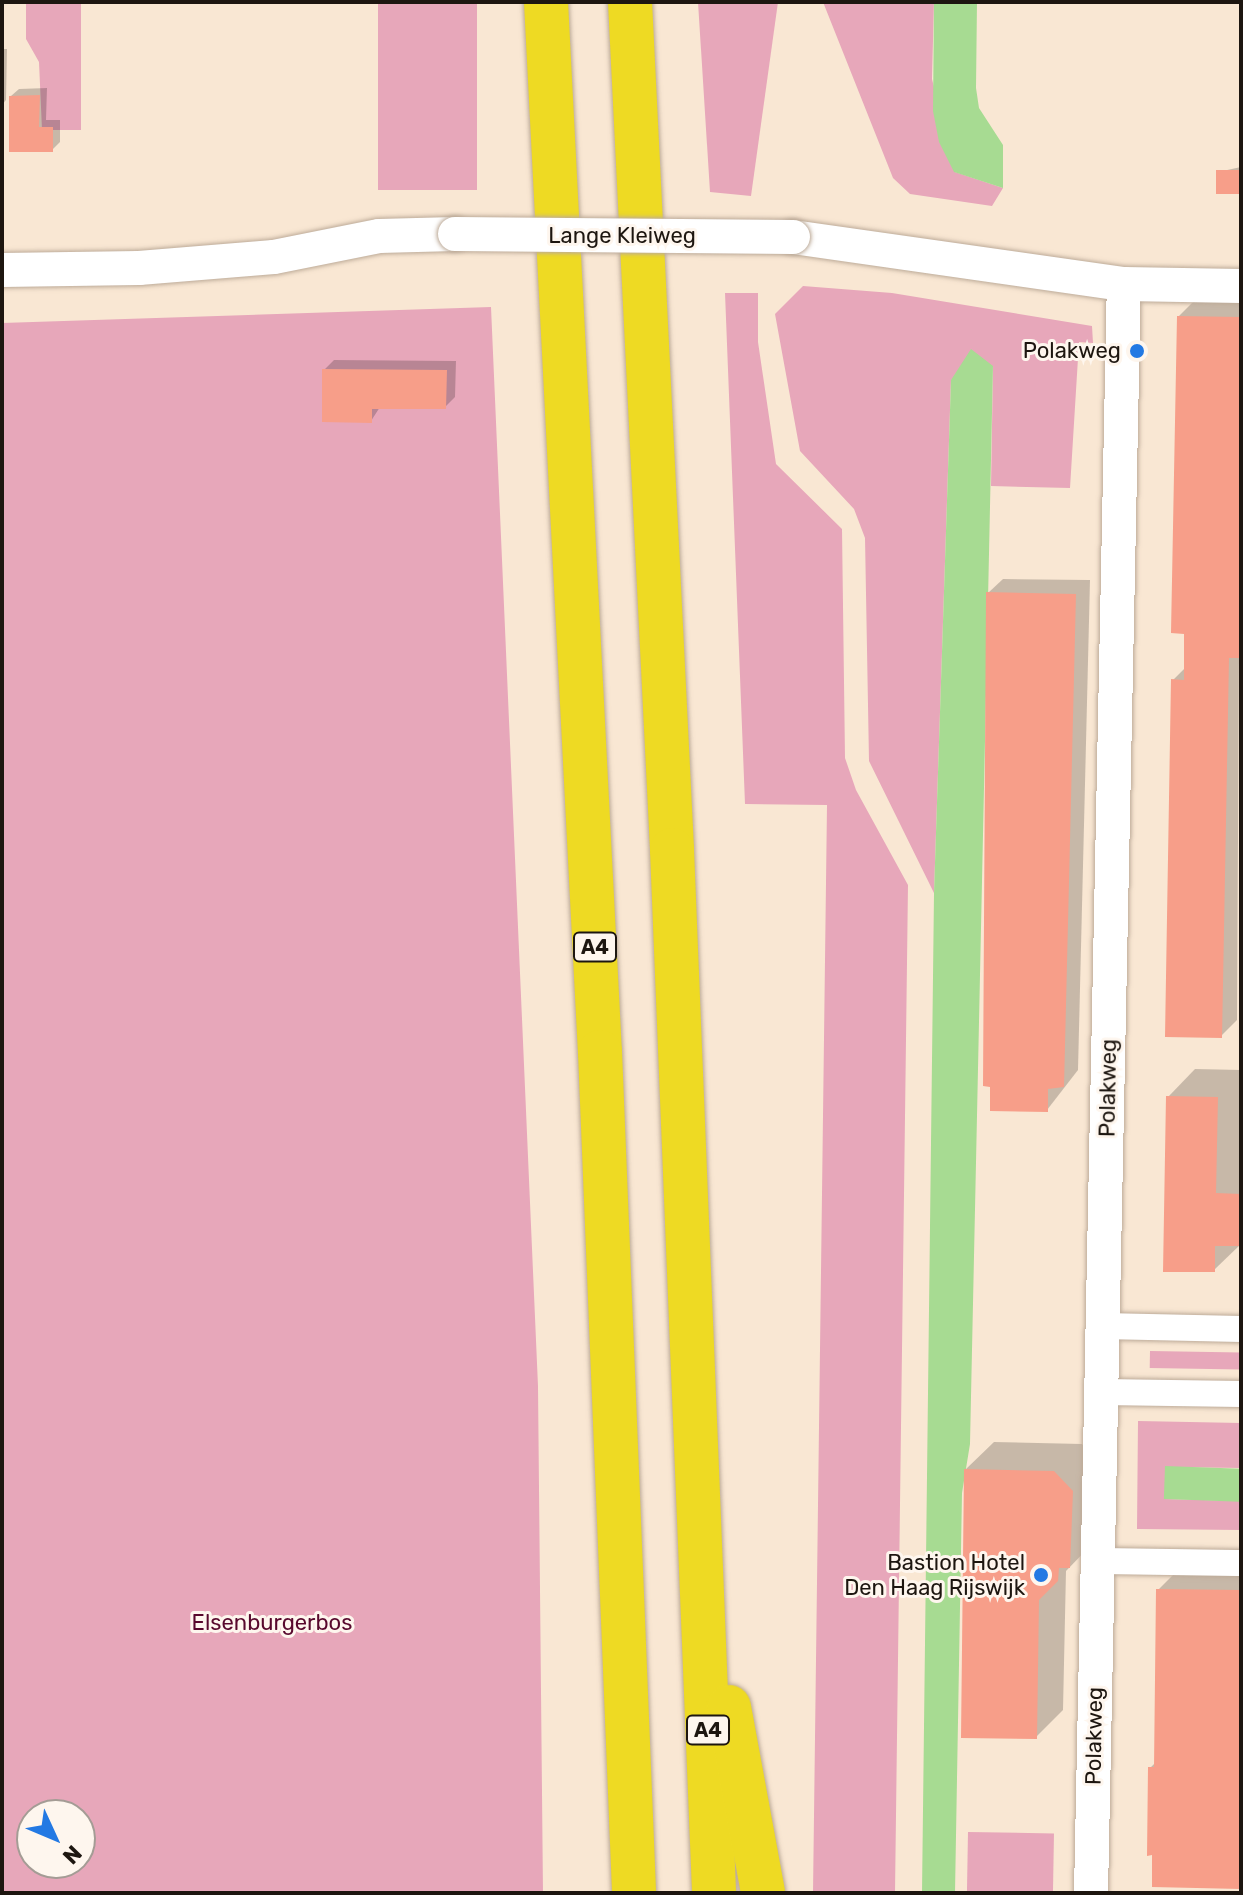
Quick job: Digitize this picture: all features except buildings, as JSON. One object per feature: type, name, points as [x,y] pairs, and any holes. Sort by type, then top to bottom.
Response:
[{"type":"highway","name":"A4","points":[[546,2],[598,1004],[634,1893]]},
{"type":"highway","name":"A4","points":[[630,2],[702,1567],[714,1893]]},
{"type":"highway","name":"A4","points":[[702,1567],[763,1893]]},
{"type":"street","name":"Lange Kleiweg","points":[[2,270],[139,268],[274,257],[379,236],[793,237],[1124,284],[1241,286]]},
{"type":"street","name":"Polakweg","points":[[1091,1893],[1124,284]]},
{"type":"street","points":[[1103,1326],[1241,1329]]},
{"type":"street","points":[[1102,1392],[1241,1394]]},
{"type":"street","points":[[1098,1561],[1241,1563]]},
{"type":"green space","points":[[26,2],[81,2],[81,130],[42,130],[39,62],[26,39]]},
{"type":"green space","points":[[378,2],[477,2],[477,190],[378,190]]},
{"type":"green space","points":[[698,2],[778,2],[751,196],[710,192]]},
{"type":"green space","points":[[823,2],[934,2],[932,79],[955,172],[1003,188],[992,206],[910,194],[893,178]]},
{"type":"green space","points":[[803,286],[892,293],[1092,326],[1093,343],[1079,342],[1070,488],[991,486],[993,366],[951,380],[934,893],[869,761],[865,538],[854,509],[800,451],[775,314]]},
{"type":"green space","points":[[725,293],[758,293],[758,342],[776,464],[842,529],[845,758],[856,790],[908,885],[895,1893],[813,1893],[827,805],[745,804]]},
{"type":"green space","name":"Elsenburgerbos","points":[[491,307],[538,1386],[543,1893],[2,1893],[2,323]]},
{"type":"green space","points":[[1150,1351],[1241,1353],[1241,1370],[1150,1368]]},
{"type":"green space","points":[[1138,1421],[1241,1423],[1241,1468],[1166,1467],[1165,1499],[1241,1501],[1241,1530],[1137,1529]]},
{"type":"green space","points":[[968,1832],[1054,1834],[1053,1893],[967,1893]]},
{"type":"shaded area","points":[[934,2],[977,2],[976,88],[979,108],[1003,145],[1003,188],[954,172],[939,142],[933,111]]},
{"type":"shaded area","points":[[971,349],[993,366],[970,1444],[962,1493],[955,1893],[922,1893],[934,893],[951,380]]},
{"type":"shaded area","points":[[1165,1466],[1241,1469],[1240,1502],[1164,1499]]},
{"type":"place","name":"Polakweg","points":[[1137,351]]},
{"type":"place","name":"Bastion Hotel Den Haag Rijswijk","points":[[1041,1575]]}]
